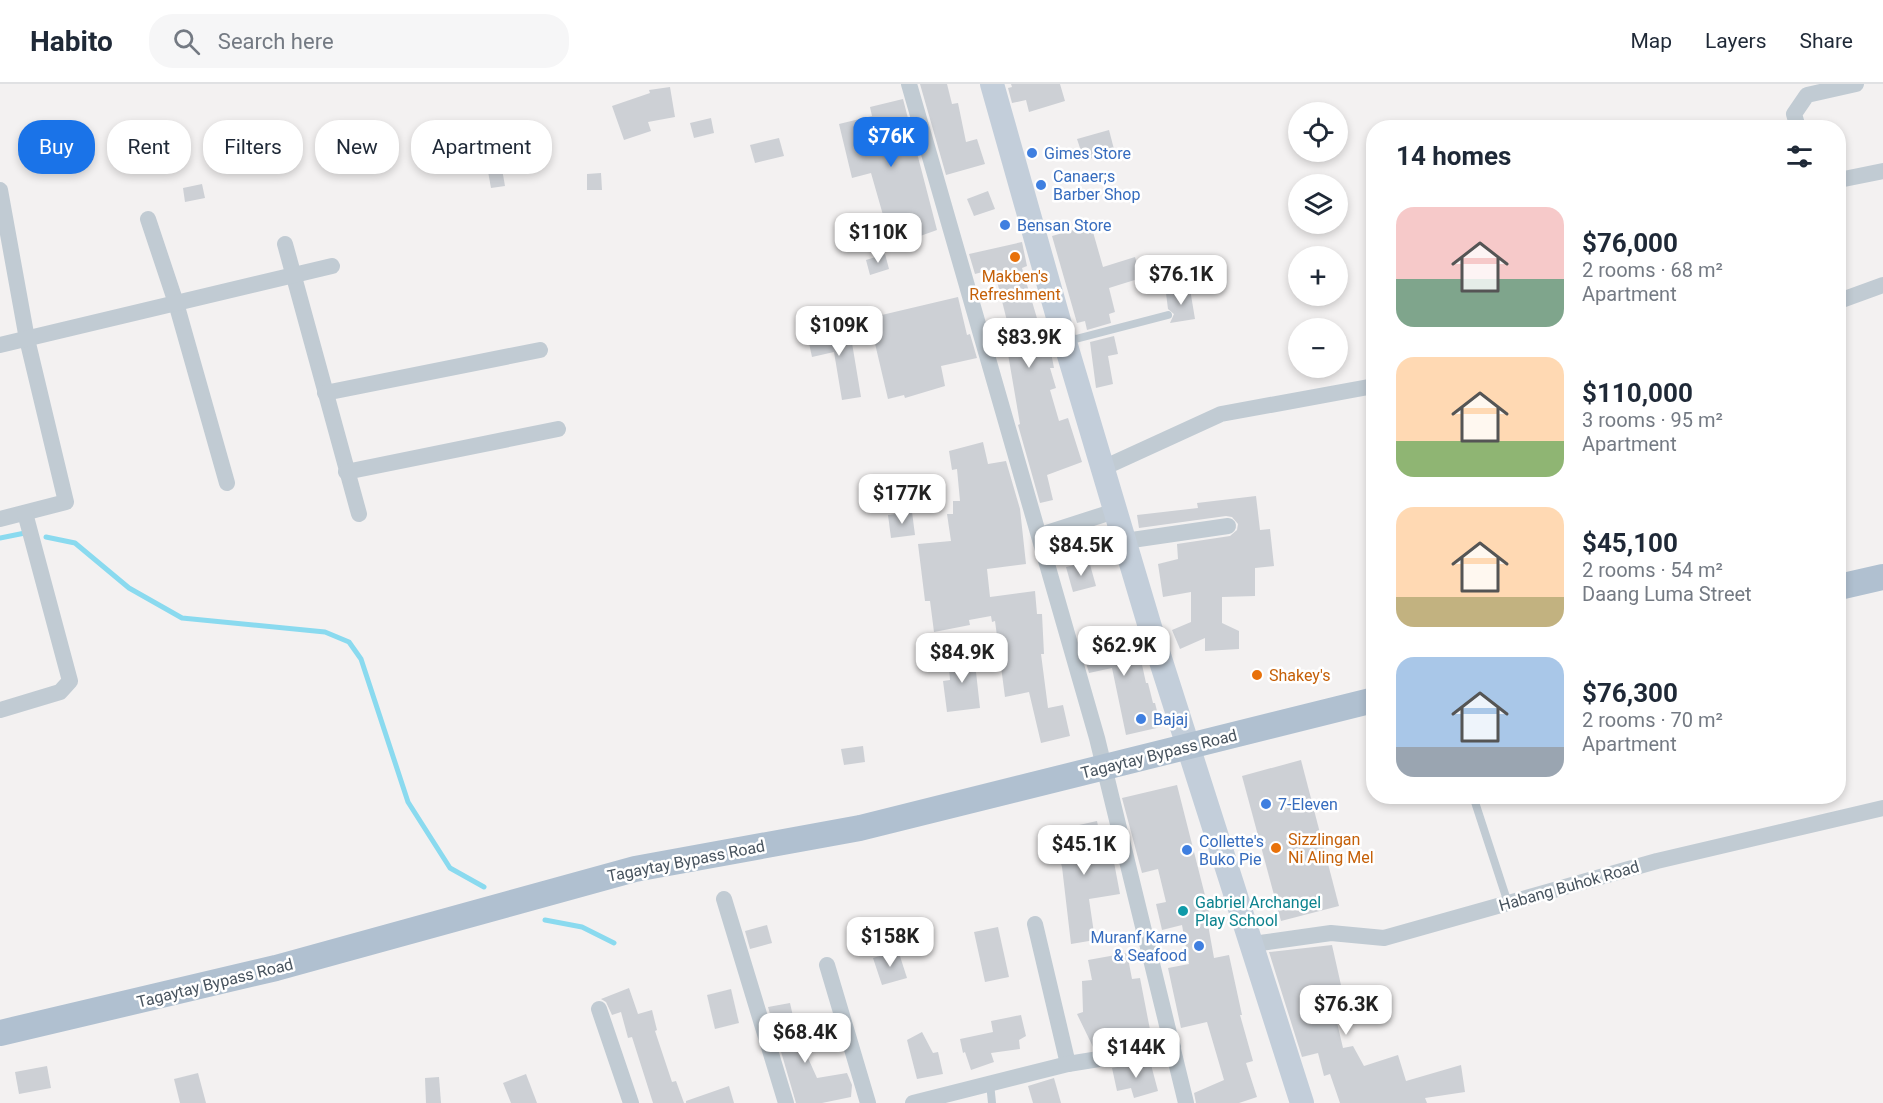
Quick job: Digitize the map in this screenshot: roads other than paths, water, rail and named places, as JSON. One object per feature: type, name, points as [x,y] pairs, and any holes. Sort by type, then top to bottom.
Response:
[{"type":"main road","points":[[992,84],[1065,342],[1125,541],[1302,1103]]},
{"type":"main road","points":[[1846,585],[1883,577]]},
{"type":"main road","name":"Tagaytay Bypass Road","points":[[0,1033],[276,968],[635,868],[860,828],[1189,748],[1366,702]]},
{"type":"street","points":[[909,84],[1040,535],[1104,768],[1186,1103]]},
{"type":"street","points":[[1796,120],[1794,114],[1807,95],[1856,84]]},
{"type":"street","points":[[1846,179],[1883,171]]},
{"type":"street","points":[[0,190],[27,339],[66,502],[0,519]]},
{"type":"street","points":[[147,219],[176,303],[227,483]]},
{"type":"street","points":[[285,244],[359,514]]},
{"type":"street","points":[[0,345],[332,266]]},
{"type":"street","points":[[1846,298],[1883,285]]},
{"type":"street","points":[[325,393],[540,350]]},
{"type":"street","points":[[1103,468],[1221,414],[1366,387]]},
{"type":"street","points":[[346,472],[558,429]]},
{"type":"street","points":[[1040,535],[1116,510]]},
{"type":"street","points":[[0,710],[55,694],[64,690],[70,681],[25,513]]},
{"type":"street","points":[[1125,541],[1228,526]]},
{"type":"street","name":"Habang Buhok Road","points":[[1253,944],[1331,933],[1384,938],[1657,861],[1883,808]]},
{"type":"street","points":[[724,899],[786,1103]]},
{"type":"street","points":[[1035,924],[1068,1064]]},
{"type":"street","points":[[827,964],[868,1103]]},
{"type":"street","points":[[599,1009],[631,1103]]},
{"type":"street","points":[[913,1103],[1068,1064],[1173,1047]]},
{"type":"lane","points":[[1065,342],[1168,315]]},
{"type":"lane","points":[[1476,804],[1508,903]]},
{"type":"lane","points":[[990,1083],[992,1103]]},
{"type":"waterway","points":[[0,538],[25,533]]},
{"type":"waterway","points":[[46,537],[75,543],[129,588],[182,618],[325,632],[349,642],[361,659],[408,802],[450,868],[484,887]]},
{"type":"waterway","points":[[545,920],[582,927],[614,943]]},
{"type":"place","name":"Gimes Store","points":[[1032,153]]},
{"type":"place","name":"Canaer;s Barber Shop","points":[[1041,185]]},
{"type":"place","name":"Bensan Store","points":[[1005,225]]},
{"type":"place","name":"Makben's Refreshment","points":[[1015,257]]},
{"type":"place","name":"Shakey's","points":[[1257,675]]},
{"type":"place","name":"Bajaj","points":[[1141,719]]},
{"type":"place","name":"7-Eleven","points":[[1266,804]]},
{"type":"place","name":"Sizzlingan Ni Aling Mel","points":[[1276,848]]},
{"type":"place","name":"Collette's Buko Pie","points":[[1187,850]]},
{"type":"place","name":"Gabriel Archangel Play School","points":[[1183,911]]},
{"type":"place","name":"Muranf Karne & Seafood","points":[[1199,946]]}]
